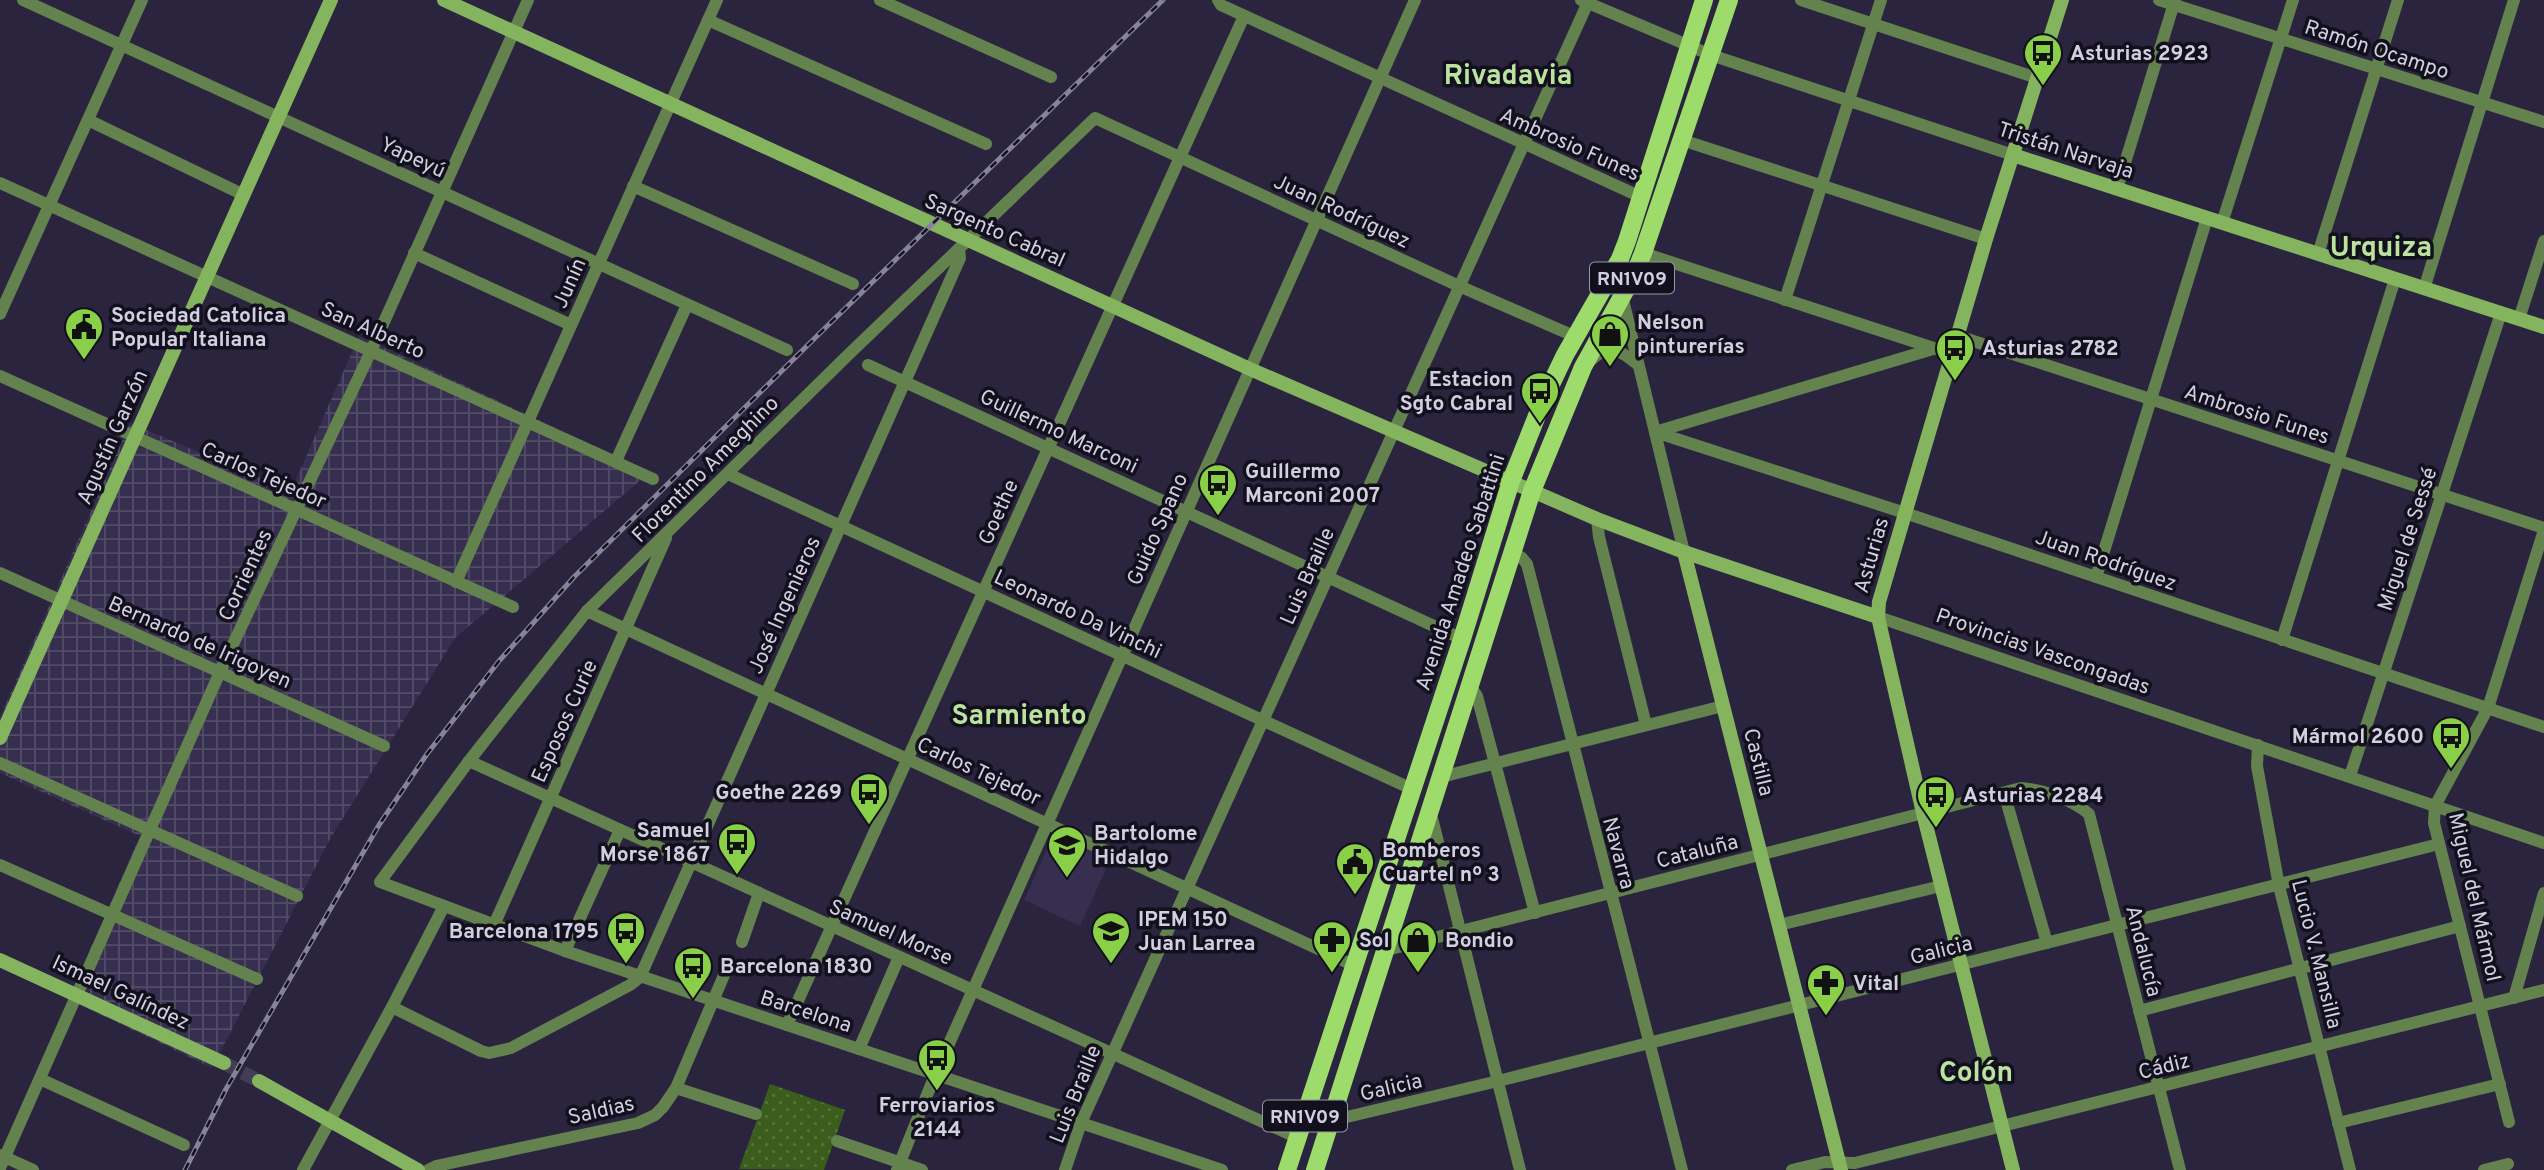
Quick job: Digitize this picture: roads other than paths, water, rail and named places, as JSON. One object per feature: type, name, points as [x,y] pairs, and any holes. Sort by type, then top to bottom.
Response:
[{"type":"main road","name":"Avenida Amadeo Sabattini","points":[[1287,1170],[1462,639],[1511,481],[1542,403],[1574,336],[1620,259],[1704,0]]},
{"type":"main road","name":"Avenida Amadeo Sabattini","points":[[1315,1170],[1532,491],[1583,367],[1643,253],[1729,0]]},
{"type":"street","name":"Yapeyú","points":[[23,0],[787,350]]},
{"type":"street","points":[[0,314],[142,0]]},
{"type":"street","name":"Agustín Garzón","points":[[0,738],[331,0]]},
{"type":"street","name":"Sargento Cabral","points":[[444,0],[671,104],[963,245],[1112,306],[1532,491]]},
{"type":"street","name":"Corrientes","points":[[2,1160],[220,672],[371,351],[528,0]]},
{"type":"street","name":"Junín","points":[[456,582],[717,0]]},
{"type":"street","points":[[880,0],[909,6],[1051,77]]},
{"type":"street","name":"Ambrosio Funes","points":[[1218,0],[1221,5],[1244,16],[1641,197]]},
{"type":"street","name":"Guido Spano","points":[[899,1166],[935,1074],[1415,0]]},
{"type":"street","points":[[1801,0],[2037,78]]},
{"type":"street","points":[[1785,300],[1881,0]]},
{"type":"street","name":"Asturias","points":[[2013,1170],[1923,813],[1878,617],[1878,602],[1986,239],[2062,0]]},
{"type":"street","name":"Ramón Ocampo","points":[[2159,0],[2175,2],[2281,39],[2544,122]]},
{"type":"street","points":[[2222,223],[2293,0]]},
{"type":"street","points":[[2318,254],[2398,0]]},
{"type":"street","points":[[2424,289],[2514,0]]},
{"type":"street","name":"Tristán Narvaja","points":[[1586,1],[1711,55],[2544,327]]},
{"type":"street","name":"Luis Braille","points":[[1065,1170],[1080,1123],[1524,145],[1586,1]]},
{"type":"street","points":[[2117,189],[2175,2]]},
{"type":"street","name":"Goethe","points":[[787,1025],[1244,16]]},
{"type":"street","points":[[708,20],[986,144]]},
{"type":"street","name":"Juan Rodríguez","points":[[1095,118],[1574,336]]},
{"type":"street","name":"Florentino Ameghino","points":[[380,882],[469,761],[587,611],[1095,118]]},
{"type":"street","points":[[88,120],[244,195]]},
{"type":"street","points":[[1682,139],[1986,239]]},
{"type":"street","name":"San Alberto","points":[[0,183],[653,479]]},
{"type":"street","points":[[633,186],[853,284]]},
{"type":"street","points":[[2096,577],[2207,218]]},
{"type":"street","points":[[2519,319],[2544,241]]},
{"type":"street","name":"José Ingenieros","points":[[640,976],[960,258],[963,245]]},
{"type":"street","points":[[414,253],[571,325]]},
{"type":"street","points":[[1643,253],[1952,354]]},
{"type":"street","points":[[2282,640],[2395,279]]},
{"type":"street","name":"Castilla","points":[[1622,296],[1684,552],[1841,1166]]},
{"type":"street","points":[[616,461],[687,304]]},
{"type":"street","name":"Miguel de Sessé","points":[[2350,776],[2501,313]]},
{"type":"street","name":"Ambrosio Funes","points":[[1958,336],[2544,529]]},
{"type":"street","points":[[1583,367],[1598,353],[1611,349],[1626,355],[1637,364]]},
{"type":"street","points":[[1655,432],[1933,349]]},
{"type":"street","name":"Guillermo Marconi","points":[[868,365],[1462,639]]},
{"type":"street","name":"Carlos Tejedor","points":[[0,376],[513,607]]},
{"type":"street","name":"Juan Rodríguez","points":[[1655,432],[2544,727]]},
{"type":"street","name":"Leonardo Da Vinchi","points":[[728,474],[1412,789]]},
{"type":"street","name":"Provincias Vascongadas","points":[[1532,491],[1684,552],[2544,843]]},
{"type":"street","points":[[1597,519],[1599,537],[1646,725]]},
{"type":"street","name":"Miguel del Mármol","points":[[2509,1122],[2434,823],[2435,806],[2488,708],[2544,529]]},
{"type":"street","name":"Esposos Curie","points":[[494,925],[668,532]]},
{"type":"street","name":"Navarra","points":[[1513,552],[1527,564],[1682,1170]]},
{"type":"street","name":"Bernardo de Irigoyen","points":[[0,573],[384,746]]},
{"type":"street","name":"Carlos Tejedor","points":[[587,611],[1355,965]]},
{"type":"street","points":[[1470,685],[1477,696],[1535,913]]},
{"type":"street","points":[[1441,777],[1723,706]]},
{"type":"street","name":"Lucio V. Mansilla","points":[[2258,746],[2257,766],[2279,886],[2350,1170]]},
{"type":"street","name":"Samuel Morse","points":[[469,761],[1298,1138]]},
{"type":"street","points":[[0,763],[297,896]]},
{"type":"street","name":"Cataluña","points":[[1383,951],[2021,788]]},
{"type":"street","name":"Andalucía","points":[[2021,788],[2072,802],[2089,814],[2180,1170]]},
{"type":"street","points":[[2004,793],[2046,943]]},
{"type":"street","points":[[1430,809],[1520,1170]]},
{"type":"street","points":[[565,951],[620,830]]},
{"type":"street","name":"Galicia","points":[[1330,1121],[2439,844]]},
{"type":"street","points":[[0,865],[257,979]]},
{"type":"street","name":"Barcelona","points":[[380,882],[565,951],[1222,1170]]},
{"type":"street","points":[[1779,925],[1941,886]]},
{"type":"street","points":[[742,942],[759,892]]},
{"type":"street","points":[[2514,998],[2544,893]]},
{"type":"street","points":[[303,1170],[393,1007],[443,906]]},
{"type":"street","points":[[2139,1011],[2460,926]]},
{"type":"street","points":[[859,1049],[899,957]]},
{"type":"street","name":"Ismael Galíndez","points":[[0,960],[224,1063]]},
{"type":"street","name":"Saldias","points":[[428,1170],[436,1166],[638,1123],[655,1115],[676,1088],[730,961]]},
{"type":"street","points":[[393,1007],[472,1048],[489,1053],[511,1048],[630,985],[640,976]]},
{"type":"street","name":"Cádiz","points":[[1792,1170],[1825,1162],[1841,1166],[1855,1163],[2544,990]]},
{"type":"street","points":[[40,1079],[184,1144]]},
{"type":"street","points":[[259,1081],[418,1170]]},
{"type":"street","points":[[2339,1123],[2500,1084]]},
{"type":"street","points":[[676,1088],[756,1114]]},
{"type":"street","points":[[837,1141],[899,1166],[922,1170]]},
{"type":"street","points":[[1173,1170],[1178,1155]]},
{"type":"street","points":[[2,1160],[33,1170]]},
{"type":"street","points":[[2484,1170],[2508,1164]]},
{"type":"tunnel","points":[[224,1063],[259,1081]]},
{"type":"railway","points":[[185,1170],[226,1089],[379,825],[427,754],[499,661],[574,577],[821,332],[1163,0]]},
{"type":"place","name":"Asturias 2923","points":[[2043,87]]},
{"type":"place","name":"Sociedad Catolica Popular Italiana","points":[[84,361]]},
{"type":"place","name":"Nelson pinturerías","points":[[1610,368]]},
{"type":"place","name":"Asturias 2782","points":[[1955,382]]},
{"type":"place","name":"Estacion Sgto Cabral","points":[[1540,425]]},
{"type":"place","name":"Guillermo Marconi 2007","points":[[1218,517]]},
{"type":"place","name":"Mármol 2600","points":[[2451,770]]},
{"type":"place","name":"Goethe 2269","points":[[869,826]]},
{"type":"place","name":"Asturias 2284","points":[[1936,829]]},
{"type":"place","name":"Samuel Morse 1867","points":[[737,876]]},
{"type":"place","name":"Bartolome Hidalgo","points":[[1067,879]]},
{"type":"place","name":"Bomberos Cuartel nº 3","points":[[1355,896]]},
{"type":"place","name":"Barcelona 1795","points":[[626,965]]},
{"type":"place","name":"IPEM 150 Juan Larrea","points":[[1111,965]]},
{"type":"place","name":"Sol","points":[[1332,974]]},
{"type":"place","name":"Bondio","points":[[1418,974]]},
{"type":"place","name":"Barcelona 1830","points":[[693,1000]]},
{"type":"place","name":"Vital","points":[[1826,1017]]},
{"type":"place","name":"Ferroviarios 2144","points":[[937,1092]]},
{"type":"district","name":"Rivadavia","points":[[1508,74]]},
{"type":"district","name":"Urquiza","points":[[2381,246]]},
{"type":"district","name":"Sarmiento","points":[[1019,714]]},
{"type":"district","name":"Colón","points":[[1976,1071]]}]
